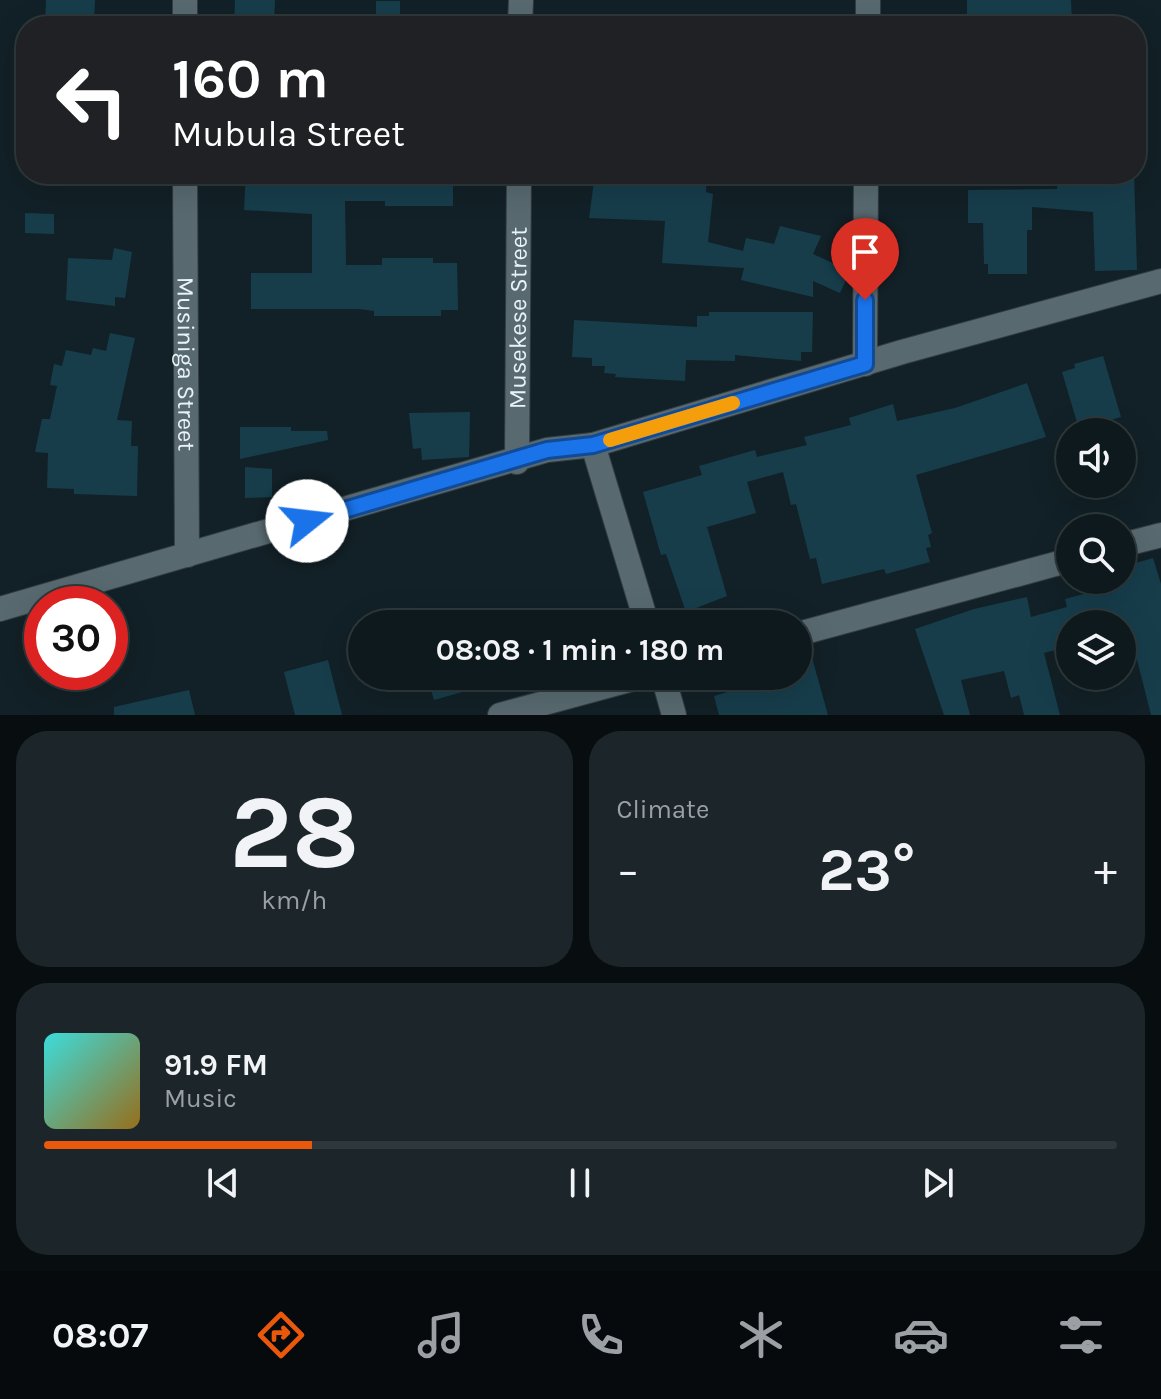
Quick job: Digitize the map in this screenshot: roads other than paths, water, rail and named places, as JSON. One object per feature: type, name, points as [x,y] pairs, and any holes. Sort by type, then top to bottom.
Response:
[{"type":"street","name":"Musiniga Street","points":[[185,184],[187,555]]},
{"type":"street","name":"Musekese Street","points":[[517,462],[519,184]]},
{"type":"street","points":[[865,364],[866,184]]},
{"type":"street","points":[[0,609],[517,462],[547,450],[593,445],[1161,281]]},
{"type":"street","points":[[593,445],[643,610]]},
{"type":"street","points":[[1136,541],[1161,535]]},
{"type":"street","points":[[812,630],[1056,564]]},
{"type":"street","points":[[500,715],[592,690]]},
{"type":"street","points":[[667,690],[674,715]]}]
